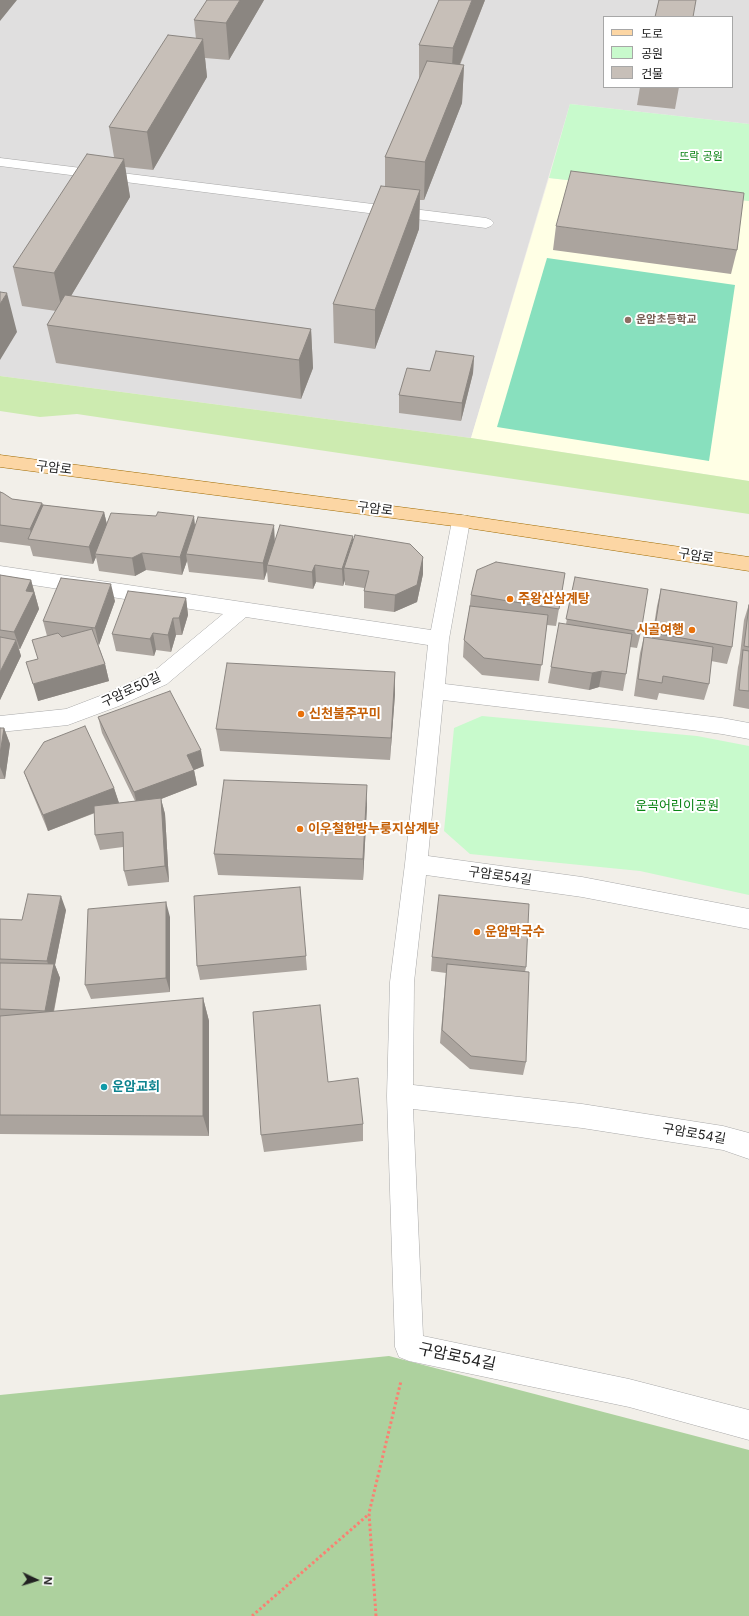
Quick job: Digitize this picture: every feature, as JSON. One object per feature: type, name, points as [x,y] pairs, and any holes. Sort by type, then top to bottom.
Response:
[{"type":"main road","name":"구암로","points":[[0,461],[461,520],[749,564]]},
{"type":"street","points":[[0,162],[486,223]]},
{"type":"street","name":"구암로54길","points":[[461,520],[439,639],[416,864],[402,982],[400,1096],[409,1347],[629,1394],[749,1425]]},
{"type":"street","points":[[0,573],[439,639]]},
{"type":"street","name":"구암로50길","points":[[0,724],[68,717],[112,700],[160,678],[241,610]]},
{"type":"street","points":[[433,691],[620,713],[722,726],[749,731]]},
{"type":"street","name":"구암로54길","points":[[416,864],[582,887],[749,919]]},
{"type":"street","name":"구암로54길","points":[[400,1096],[590,1118],[723,1138],[749,1146]]},
{"type":"path","points":[[376,1616],[369,1514],[409,1347]]},
{"type":"path","points":[[252,1616],[369,1514]]},
{"type":"shaded area","points":[[0,0],[749,0],[749,124],[570,104],[471,438],[0,376]]},
{"type":"shaded area","name":"운암초등학교","points":[[549,178],[749,201],[749,481],[471,438]]},
{"type":"green space","name":"뜨락 공원","points":[[570,104],[749,124],[749,201],[549,178]]},
{"type":"green space","points":[[547,258],[735,285],[709,461],[497,427]]},
{"type":"green space","points":[[0,376],[471,438],[749,481],[749,514],[77,414],[40,417],[0,411]]},
{"type":"green space","name":"운곡어린이공원","points":[[482,716],[697,736],[749,746],[749,895],[640,871],[470,854],[444,831],[454,728]]},
{"type":"green space","points":[[389,1356],[749,1450],[749,1616],[0,1616],[0,1395]]},
{"type":"building","points":[[207,0],[240,0],[226,23],[194,20]]},
{"type":"building","points":[[439,0],[472,0],[453,48],[419,45]]},
{"type":"building","points":[[659,0],[696,0],[693,16],[655,16]]},
{"type":"building","points":[[168,35],[203,39],[147,132],[109,127]]},
{"type":"building","points":[[427,61],[464,65],[425,162],[385,157]]},
{"type":"building","points":[[87,154],[124,159],[54,273],[13,267]]},
{"type":"building","points":[[571,171],[744,193],[737,250],[556,226]]},
{"type":"building","points":[[381,186],[420,190],[375,310],[333,304]]},
{"type":"building","points":[[0,292],[7,293],[0,304]]},
{"type":"building","points":[[65,295],[311,329],[299,360],[47,325]]},
{"type":"building","points":[[436,351],[474,356],[462,403],[399,395],[407,368],[430,371]]},
{"type":"building","points":[[0,492],[12,499],[42,503],[30,529],[0,525]]},
{"type":"building","points":[[43,505],[104,512],[89,547],[28,539]]},
{"type":"building","points":[[158,512],[194,516],[180,557],[142,553],[132,558],[95,554],[111,513],[156,516]]},
{"type":"building","points":[[198,517],[274,525],[263,563],[186,554]]},
{"type":"building","points":[[280,525],[353,536],[342,569],[315,565],[312,572],[267,565]]},
{"type":"building","points":[[355,535],[410,544],[423,557],[417,585],[395,595],[364,591],[369,571],[344,568]]},
{"type":"building","points":[[496,562],[565,573],[559,609],[471,595],[477,570]]},
{"type":"building","points":[[0,575],[31,580],[26,591],[34,592],[14,632],[0,630]]},
{"type":"building","points":[[575,577],[648,589],[641,632],[566,619]]},
{"type":"building","points":[[61,578],[111,584],[95,628],[43,621]]},
{"type":"building","points":[[661,589],[737,602],[732,647],[654,633]]},
{"type":"building","points":[[128,591],[186,598],[179,618],[173,618],[168,635],[153,633],[150,639],[112,634]]},
{"type":"building","points":[[749,605],[749,647],[744,646]]},
{"type":"building","points":[[470,606],[548,615],[542,665],[484,658],[464,640]]},
{"type":"building","points":[[559,623],[632,634],[626,674],[602,671],[592,673],[551,667]]},
{"type":"building","points":[[92,629],[105,664],[33,684],[26,662],[38,659],[32,640],[58,633],[62,637]]},
{"type":"building","points":[[0,637],[16,640],[0,672]]},
{"type":"building","points":[[644,637],[713,647],[709,684],[663,676],[662,683],[638,679]]},
{"type":"building","points":[[743,650],[749,651],[749,691],[739,690]]},
{"type":"building","points":[[227,663],[395,672],[391,738],[216,729]]},
{"type":"building","points":[[170,691],[201,750],[187,755],[194,770],[134,792],[98,717]]},
{"type":"building","points":[[85,726],[114,788],[43,815],[24,772],[44,742]]},
{"type":"building","points":[[0,728],[4,728],[0,754]]},
{"type":"building","points":[[224,780],[367,785],[363,859],[214,854]]},
{"type":"building","points":[[161,798],[165,866],[124,871],[123,832],[95,835],[94,806]]},
{"type":"building","points":[[300,887],[306,956],[197,966],[194,896]]},
{"type":"building","points":[[28,894],[61,896],[47,961],[0,959],[0,919],[22,920]]},
{"type":"building","points":[[439,895],[529,904],[526,967],[432,957]]},
{"type":"building","points":[[166,902],[166,978],[85,985],[88,909]]},
{"type":"building","points":[[0,963],[54,964],[45,1011],[0,1009]]},
{"type":"building","points":[[447,964],[529,972],[526,1062],[471,1056],[442,1030]]},
{"type":"building","name":"운암교회","points":[[203,998],[203,1116],[0,1115],[0,1016]]},
{"type":"building","points":[[320,1005],[328,1082],[358,1078],[363,1124],[261,1135],[253,1012]]},
{"type":"place","name":"운암초등학교","points":[[628,320]]},
{"type":"place","name":"주왕산삼계탕","points":[[510,599]]},
{"type":"place","name":"시골여행","points":[[692,630]]},
{"type":"place","name":"신천불주꾸미","points":[[301,714]]},
{"type":"place","name":"이우철한방누룽지삼계탕","points":[[300,829]]},
{"type":"place","name":"운암막국수","points":[[477,932]]},
{"type":"place","name":"운암교회","points":[[104,1087]]}]
